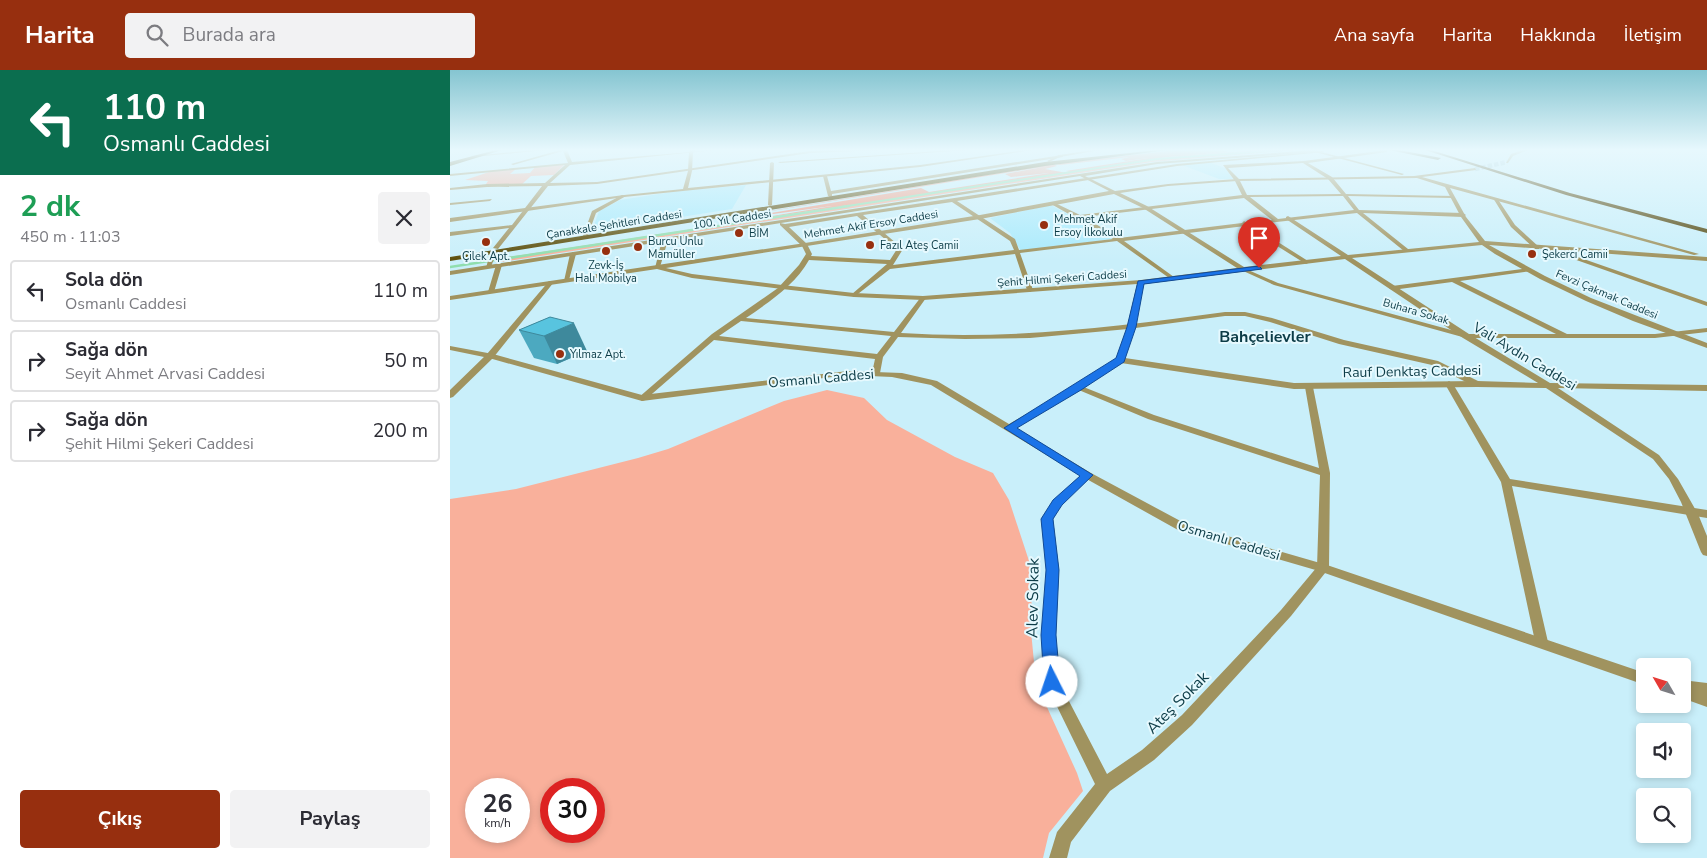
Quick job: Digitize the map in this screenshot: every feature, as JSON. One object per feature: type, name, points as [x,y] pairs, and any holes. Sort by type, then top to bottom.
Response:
[{"type":"highway","points":[[1543,187],[1707,231]]},
{"type":"highway","points":[[1562,187],[1707,227]]},
{"type":"main road","name":"Çanakkale Şehitleri Caddesi","points":[[450,260],[491,258],[874,187]]},
{"type":"main road","name":"Çanakkale Şehitleri Caddesi","points":[[450,255],[491,258],[585,235],[894,187]]},
{"type":"street","points":[[491,258],[527,208],[545,187]]},
{"type":"street","points":[[450,220],[527,208],[709,187]]},
{"type":"street","points":[[770,205],[772,187]]},
{"type":"street","points":[[828,187],[830,194]]},
{"type":"street","name":"100. Yıl Caddesi","points":[[782,224],[859,215],[1021,187]]},
{"type":"street","name":"100. Yıl Caddesi","points":[[450,272],[491,258],[499,265],[1035,187]]},
{"type":"street","name":"Buhara Sokak","points":[[1105,187],[1145,207],[1244,270],[1276,284],[1466,336],[1677,335],[1707,330]]},
{"type":"street","name":"Mehmet Akif Ersoy Caddesi","points":[[450,298],[805,245],[980,217],[1116,192],[1157,187]]},
{"type":"street","points":[[1240,187],[1245,196],[1276,220]]},
{"type":"street","points":[[1338,187],[1358,211],[1406,250]]},
{"type":"street","name":"Fevzi Çakmak Caddesi","points":[[1447,187],[1463,215],[1483,243],[1529,270],[1576,293],[1707,346]]},
{"type":"street","points":[[1450,187],[1707,258]]},
{"type":"street","points":[[585,235],[594,212],[624,196]]},
{"type":"street","points":[[1081,216],[1245,196],[1452,197]]},
{"type":"street","points":[[951,199],[1012,240],[1030,290]]},
{"type":"street","points":[[1494,199],[1512,226],[1537,248]]},
{"type":"street","points":[[450,204],[490,200]]},
{"type":"street","points":[[1053,204],[1081,216],[1121,239],[1172,278]]},
{"type":"street","points":[[808,258],[890,264],[1017,253],[1244,223],[1358,211],[1463,215]]},
{"type":"street","points":[[854,295],[890,264],[900,249],[859,215]]},
{"type":"street","name":"Vali Aydın Caddesi","points":[[1288,218],[1392,288],[1466,336],[1546,384],[1656,457],[1666,468],[1694,512],[1707,552]]},
{"type":"street","points":[[1244,223],[1306,262]]},
{"type":"street","points":[[642,398],[739,318],[782,287],[804,266],[809,254],[805,245],[782,224]]},
{"type":"street","points":[[450,234],[515,226]]},
{"type":"street","points":[[657,267],[665,240]]},
{"type":"street","name":"Şehit Hilmi Şekeri Caddesi","points":[[657,267],[692,276],[782,287],[854,295],[923,298],[1141,282],[1406,250],[1483,243],[1550,249],[1707,258]]},
{"type":"street","points":[[1550,249],[1707,304]]},
{"type":"street","points":[[566,280],[574,254]]},
{"type":"street","points":[[492,292],[499,265]]},
{"type":"street","points":[[1392,288],[1529,270]]},
{"type":"street","points":[[1455,281],[1566,336]]},
{"type":"street","points":[[450,395],[490,356],[551,282]]},
{"type":"street","points":[[1009,428],[1078,388],[1120,360],[1131,327],[1141,282]]},
{"type":"street","points":[[876,373],[879,357],[923,298]]},
{"type":"street","points":[[739,318],[894,336],[1019,336],[1131,327],[1225,314],[1245,314],[1342,342],[1435,363],[1477,384]]},
{"type":"street","points":[[714,338],[879,357]]},
{"type":"street","name":"Osmanlı Caddesi","points":[[450,348],[490,356],[642,398],[803,378],[876,373],[918,378],[934,384],[1087,475],[1182,527],[1323,568],[1636,676]]},
{"type":"street","name":"Rauf Denktaş Caddesi","points":[[1120,360],[1276,385],[1309,387],[1546,384],[1707,388]]},
{"type":"street","points":[[1449,384],[1506,482],[1541,642]]},
{"type":"street","points":[[1309,387],[1325,473],[1323,568]]},
{"type":"street","points":[[1078,388],[1151,417],[1325,473]]},
{"type":"street","name":"Alev Sokak","points":[[1087,475],[1057,503],[1047,519],[1053,570],[1049,635],[1052,682],[1104,786]]},
{"type":"street","points":[[1506,482],[1707,514]]},
{"type":"street","name":"Ateş Sokak","points":[[1058,858],[1063,838],[1104,786],[1148,755],[1187,720],[1286,612],[1323,568]]},
{"type":"street","points":[[1691,687],[1707,690]]},
{"type":"street","points":[[1691,695],[1707,701]]},
{"type":"shaded area","points":[[745,187],[732,209],[592,231],[599,211],[620,200],[678,191]]},
{"type":"shaded area","points":[[916,187],[921,187],[734,217]]},
{"type":"shaded area","points":[[971,187],[991,187],[501,262],[502,258]]},
{"type":"shaded area","points":[[974,187],[737,222],[832,206],[735,219],[921,188],[929,192]]},
{"type":"shaded area","name":"Mehmet Akif Ersoy İlkokulu","points":[[1051,205],[1112,239],[1021,251],[1010,233],[990,218]]},
{"type":"shaded area","points":[[827,390],[864,398],[887,420],[955,457],[993,473],[1009,500],[1032,570],[1031,631],[1036,683],[1077,773],[1083,791],[1049,833],[1043,858],[450,858],[450,499],[516,489],[668,449],[784,401]]},
{"type":"building","points":[[550,317],[574,323],[544,336],[519,330]]},
{"type":"waterway","points":[[841,207],[974,187]]},
{"type":"waterway","points":[[450,267],[849,206]]},
{"type":"place","name":"Mehmet Akif Ersoy İlkokulu","points":[[1044,225]]},
{"type":"place","name":"BİM","points":[[739,233]]},
{"type":"place","name":"Çilek Apt.","points":[[486,242]]},
{"type":"place","name":"Fazıl Ateş Camii","points":[[870,245]]},
{"type":"place","name":"Burcu Unlu Mamüller","points":[[638,247]]},
{"type":"place","name":"Zevk-İş Halı Mobilya","points":[[606,251]]},
{"type":"place","name":"Şekerci Camii","points":[[1532,254]]},
{"type":"place","name":"Yılmaz Apt.","points":[[560,354]]},
{"type":"district","name":"Bahçelievler","points":[[1265,336]]},
{"type":"route","points":[[1052,682],[1049,635],[1053,570],[1047,519],[1057,503],[1087,475],[1009,428],[1078,388],[1120,360],[1131,327],[1141,282],[1259,268]]}]
